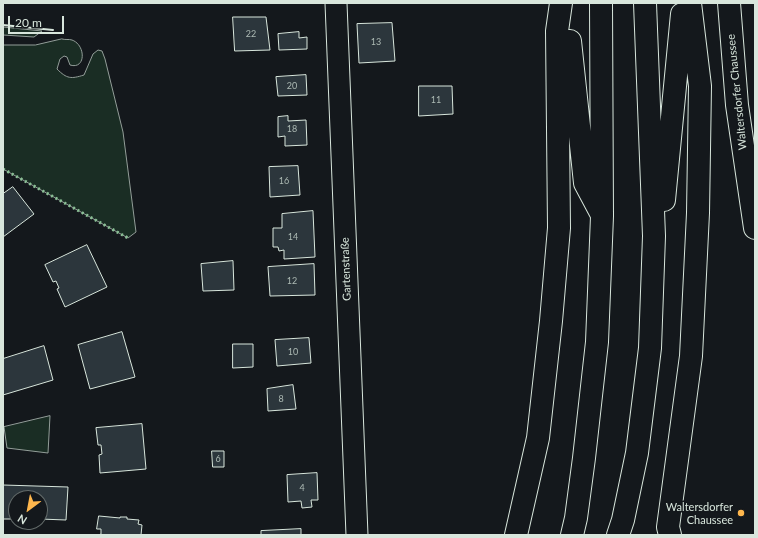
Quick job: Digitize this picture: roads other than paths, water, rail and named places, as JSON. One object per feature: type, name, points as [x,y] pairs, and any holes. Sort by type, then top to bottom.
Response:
[{"type":"main road","points":[[562,3],[569,32],[585,183],[602,216]]},
{"type":"main road","points":[[516,535],[538,438],[551,321],[559,228],[557,32],[562,3]]},
{"type":"main road","points":[[572,535],[576,518],[584,458],[597,342],[602,216],[601,3]]},
{"type":"main road","points":[[618,535],[623,520],[637,453],[650,348],[654,236],[645,3]]},
{"type":"main road","points":[[654,236],[664,198],[683,3]]},
{"type":"main road","points":[[667,532],[692,356],[697,237],[700,86],[690,3]]},
{"type":"main road","name":"Waltersdorfer Chaussee","points":[[729,3],[737,105],[755,228]]},
{"type":"street","name":"Gartenstraße","points":[[336,3],[356,535]]},
{"type":"place","name":"Waltersdorfer Chaussee","points":[[741,513]]}]
